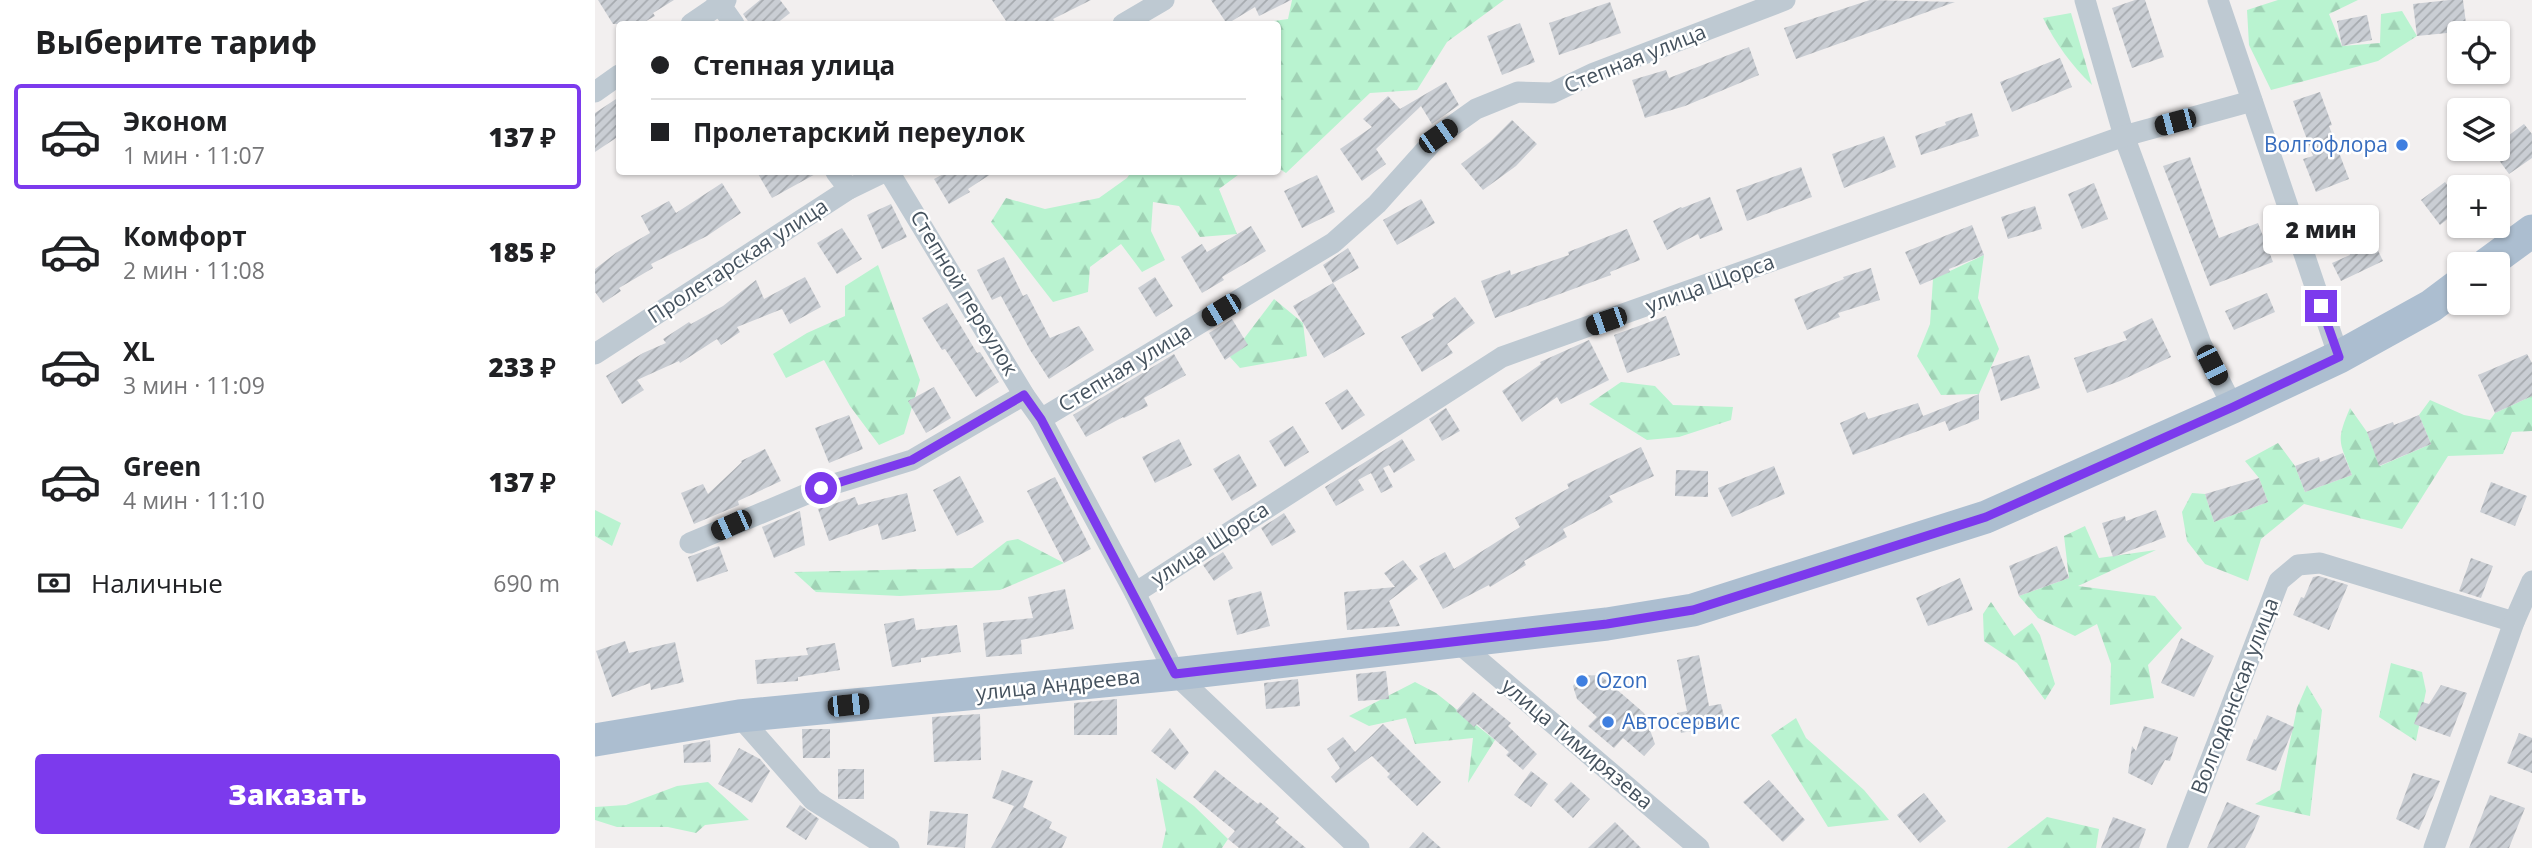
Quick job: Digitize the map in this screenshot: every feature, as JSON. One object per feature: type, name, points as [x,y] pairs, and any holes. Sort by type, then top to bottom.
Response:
[{"type":"main road","points":[[2503,252],[2532,231]]},
{"type":"main road","name":"улица Андреева","points":[[595,740],[739,716],[1175,674],[1607,624],[1693,610],[1986,517],[2339,357],[2431,306],[2447,294]]},
{"type":"street","points":[[1128,21],[1164,0]]},
{"type":"street","name":"Степная улица","points":[[1041,419],[1333,243],[1377,204],[1438,136],[1476,109],[1518,92],[1552,93],[1785,0]]},
{"type":"street","points":[[2085,0],[2124,136],[2201,344],[2233,407]]},
{"type":"street","points":[[2218,0],[2339,357]]},
{"type":"street","points":[[695,21],[721,1],[732,21]]},
{"type":"street","points":[[595,92],[616,77]]},
{"type":"street","name":"улица Щорса","points":[[1135,593],[1502,357],[2124,136],[2252,101]]},
{"type":"street","points":[[839,175],[849,190]]},
{"type":"street","name":"Пролетарская улица","points":[[595,354],[849,190],[878,175]]},
{"type":"street","name":"Степной переулок","points":[[892,175],[1041,419],[1135,593],[1175,674]]},
{"type":"street","name":"Степная улица","points":[[690,543],[821,488],[912,460],[1024,395]]},
{"type":"street","name":"Волгодонская улица","points":[[2177,848],[2279,581],[2298,565],[2320,563],[2514,622]]},
{"type":"street","points":[[2434,848],[2514,622],[2532,581]]},
{"type":"street","name":"улица Тимирязева","points":[[1455,640],[1699,848]]},
{"type":"street","points":[[1175,674],[1359,848]]},
{"type":"street","points":[[739,716],[813,800],[889,848]]},
{"type":"green space","points":[[1292,0],[1504,0],[1447,42],[1417,90],[1370,93],[1286,173],[1281,170],[1281,21],[1273,21],[1288,19]]},
{"type":"green space","points":[[2278,0],[2358,0],[2329,14],[2342,46],[2380,43],[2381,14],[2402,11],[2417,36],[2378,61],[2271,90],[2249,45],[2247,10]]},
{"type":"green space","points":[[2071,13],[2092,85],[2065,54],[2043,18]]},
{"type":"green space","points":[[1129,175],[1238,175],[1219,189],[1237,234],[1200,237],[1179,206],[1153,202],[1151,231],[1165,260],[1142,272],[1121,244],[1090,267],[1088,292],[1053,302],[991,222],[1006,198],[1045,209],[1099,198]]},
{"type":"green space","points":[[1984,255],[1978,298],[1999,349],[1979,394],[1941,395],[1917,356],[1930,324],[1933,279]]},
{"type":"green space","points":[[878,265],[920,380],[904,434],[879,445],[850,406],[824,360],[786,378],[773,354],[807,333],[845,316],[845,286]]},
{"type":"green space","points":[[1274,299],[1303,323],[1307,356],[1240,368],[1230,357]]},
{"type":"green space","points":[[1621,382],[1655,386],[1673,405],[1733,407],[1731,420],[1679,437],[1647,440],[1589,404]]},
{"type":"green space","points":[[2532,396],[2532,431],[2512,432],[2503,454],[2448,456],[2402,529],[2304,504],[2261,539],[2248,581],[2205,564],[2187,541],[2182,512],[2192,493],[2205,494],[2214,522],[2268,502],[2259,478],[2245,461],[2278,443],[2295,466],[2305,492],[2352,475],[2341,442],[2342,428],[2350,408],[2367,432],[2380,466],[2431,444],[2419,415],[2430,400],[2464,415],[2490,420],[2495,413]]},
{"type":"green space","points":[[595,510],[621,523],[612,546],[595,536]]},
{"type":"green space","points":[[2085,526],[2099,558],[2156,550],[2078,586],[2155,596],[2182,628],[2148,665],[2154,698],[2110,705],[2111,664],[2097,624],[2075,636],[2038,618],[2019,596],[2069,578],[2064,536]]},
{"type":"green space","points":[[1018,539],[1064,563],[1000,590],[900,596],[816,592],[794,572],[972,568],[1007,541]]},
{"type":"green space","points":[[1991,602],[2014,636],[2032,623],[2040,635],[2055,684],[2045,700],[2017,663],[1984,641],[1983,614]]},
{"type":"green space","points":[[2391,663],[2422,672],[2426,691],[2416,741],[2379,717]]},
{"type":"green space","points":[[1415,682],[1436,693],[1495,740],[1468,783],[1473,738],[1415,744],[1406,718],[1369,726],[1349,716]]},
{"type":"green space","points":[[2307,685],[2322,710],[2310,816],[2255,804],[2280,790],[2297,708]]},
{"type":"green space","points":[[1796,718],[1806,738],[1864,790],[1889,820],[1828,827],[1771,735]]},
{"type":"green space","points":[[1156,778],[1194,806],[1228,839],[1222,848],[1162,848],[1166,830]]},
{"type":"green space","points":[[708,782],[749,820],[705,825],[696,833],[668,827],[617,827],[595,820],[595,807],[626,805],[677,786]]},
{"type":"green space","points":[[2047,817],[2099,829],[2096,848],[2007,848]]},
{"type":"building","points":[[598,0],[674,0],[653,13],[655,16],[646,21],[616,21],[616,24],[613,24]]},
{"type":"building","points":[[760,0],[780,0],[790,13],[780,21],[748,21],[743,14]]},
{"type":"building","points":[[992,0],[1091,0],[1053,19],[1055,21],[1006,21]]},
{"type":"building","points":[[1211,0],[1291,0],[1259,16],[1255,7],[1232,21],[1225,21]]},
{"type":"building","points":[[1870,0],[1955,2],[1796,59],[1784,28]]},
{"type":"building","points":[[2135,0],[2145,0],[2164,57],[2132,68],[2112,8]]},
{"type":"building","points":[[2463,0],[2466,21],[2447,21],[2447,33],[2417,36],[2413,4]]},
{"type":"building","points":[[1610,2],[1621,33],[1559,55],[1549,23]]},
{"type":"building","points":[[2367,15],[2372,40],[2342,46],[2337,21]]},
{"type":"building","points":[[1520,23],[1535,62],[1502,75],[1487,36]]},
{"type":"building","points":[[1749,47],[1759,75],[1685,106],[1645,118],[1632,80],[1666,70],[1669,78]]},
{"type":"building","points":[[2060,58],[2072,87],[2012,112],[2000,82]]},
{"type":"building","points":[[1446,82],[1459,105],[1432,124],[1421,106],[1376,149],[1386,164],[1362,181],[1340,149],[1372,127],[1363,119],[1388,96],[1400,109]]},
{"type":"building","points":[[2320,92],[2332,125],[2329,126],[2349,179],[2316,192],[2303,159],[2313,156],[2293,101]]},
{"type":"building","points":[[616,99],[616,138],[595,152],[595,113]]},
{"type":"building","points":[[1972,113],[1979,136],[1921,155],[1915,136]]},
{"type":"building","points":[[1512,120],[1537,144],[1516,166],[1483,190],[1461,164],[1491,141]]},
{"type":"building","points":[[2524,124],[2532,134],[2532,158],[2509,174],[2500,161],[2510,161],[2510,134]]},
{"type":"building","points":[[1884,136],[1896,167],[1844,188],[1832,154]]},
{"type":"building","points":[[2190,157],[2219,238],[2258,223],[2273,262],[2210,286],[2163,166]]},
{"type":"building","points":[[1801,167],[1812,197],[1747,221],[1736,190]]},
{"type":"building","points":[[759,175],[814,175],[772,198]]},
{"type":"building","points":[[941,175],[989,175],[968,189],[970,192],[949,204],[934,179]]},
{"type":"building","points":[[1317,175],[1335,212],[1302,228],[1284,191]]},
{"type":"building","points":[[2445,182],[2447,219],[2440,225],[2421,200]]},
{"type":"building","points":[[722,183],[741,213],[707,236],[651,264],[653,268],[619,288],[621,291],[603,303],[595,292],[595,269],[650,233],[641,216],[669,201],[676,213]]},
{"type":"building","points":[[2094,183],[2108,219],[2082,229],[2068,194]]},
{"type":"building","points":[[1710,197],[1723,230],[1700,239],[1698,234],[1667,250],[1653,221]]},
{"type":"building","points":[[1421,199],[1435,223],[1397,245],[1383,220]]},
{"type":"building","points":[[891,204],[907,237],[882,249],[867,215]]},
{"type":"building","points":[[2035,206],[2042,229],[2008,239],[2001,217]]},
{"type":"building","points":[[1972,225],[1984,255],[1949,269],[1950,272],[1920,285],[1905,252]]},
{"type":"building","points":[[1251,226],[1266,251],[1222,277],[1224,280],[1202,293],[1181,257],[1202,244],[1207,252]]},
{"type":"building","points":[[842,228],[862,259],[837,274],[817,243]]},
{"type":"building","points":[[1627,229],[1640,260],[1610,272],[1611,275],[1495,318],[1481,281],[1510,270],[1511,275],[1569,255],[1568,252]]},
{"type":"building","points":[[2372,238],[2383,261],[2341,281],[2332,263],[2350,255],[2348,249]]},
{"type":"building","points":[[1348,248],[1359,268],[1333,283],[1323,265]]},
{"type":"building","points":[[1004,257],[1023,296],[1027,294],[1050,338],[1079,326],[1094,350],[1049,379],[1001,296],[992,300],[977,270]]},
{"type":"building","points":[[1871,268],[1880,300],[1838,313],[1840,317],[1807,330],[1794,299],[1844,279],[1843,277]]},
{"type":"building","points":[[805,277],[821,307],[790,324],[782,309],[737,327],[740,332],[721,345],[717,339],[680,363],[679,361],[637,380],[644,390],[622,404],[606,376],[643,353],[666,343],[663,339],[689,322],[691,324],[723,306],[756,280],[764,299]]},
{"type":"building","points":[[1155,277],[1173,306],[1156,317],[1138,288]]},
{"type":"building","points":[[1333,283],[1365,334],[1324,358],[1293,306]]},
{"type":"building","points":[[2267,293],[2275,312],[2234,330],[2225,311]]},
{"type":"building","points":[[1455,297],[1475,323],[1447,344],[1453,353],[1422,372],[1401,337],[1434,318],[1432,314]]},
{"type":"building","points":[[947,303],[977,353],[980,352],[999,382],[976,397],[922,318]]},
{"type":"building","points":[[1666,316],[1680,355],[1627,373],[1614,335]]},
{"type":"building","points":[[2152,318],[2171,357],[2087,393],[2074,358],[2127,340],[2123,332]]},
{"type":"building","points":[[1232,319],[1248,345],[1225,360],[1209,333]]},
{"type":"building","points":[[1589,340],[1609,380],[1561,404],[1557,397],[1522,422],[1502,391],[1541,364],[1540,362]]},
{"type":"building","points":[[1174,354],[1186,375],[1144,398],[1148,406],[1086,437],[1073,415]]},
{"type":"building","points":[[2527,354],[2532,363],[2532,396],[2495,413],[2478,375]]},
{"type":"building","points":[[2029,355],[2040,388],[2001,401],[1991,367]]},
{"type":"building","points":[[934,387],[951,418],[926,433],[908,401]]},
{"type":"building","points":[[1347,389],[1365,415],[1342,430],[1325,403]]},
{"type":"building","points":[[1979,394],[1979,419],[1949,431],[1945,421],[1853,455],[1840,423],[1865,412],[1868,419],[1918,403],[1923,416]]},
{"type":"building","points":[[1446,408],[1460,431],[1442,441],[1429,419]]},
{"type":"building","points":[[849,415],[863,449],[829,463],[815,428]]},
{"type":"building","points":[[2419,415],[2431,444],[2379,466],[2367,432]]},
{"type":"building","points":[[1293,426],[1309,452],[1285,467],[1269,441]]},
{"type":"building","points":[[1179,439],[1192,465],[1155,483],[1142,457]]},
{"type":"building","points":[[1402,439],[1415,460],[1394,473],[1389,465],[1383,468],[1393,487],[1381,493],[1371,473],[1358,480],[1364,490],[1336,506],[1325,487]]},
{"type":"building","points":[[1641,447],[1654,476],[1609,496],[1613,502],[1563,529],[1567,537],[1524,561],[1526,565],[1490,587],[1489,585],[1443,609],[1419,566],[1445,552],[1454,569],[1520,527],[1515,518],[1569,488],[1567,484]]},
{"type":"building","points":[[765,449],[781,481],[738,501],[739,505],[694,524],[681,493],[703,484],[708,494],[741,461]]},
{"type":"building","points":[[2343,453],[2352,475],[2305,492],[2295,466],[2319,457],[2320,462]]},
{"type":"building","points":[[1239,454],[1257,486],[1232,501],[1213,469]]},
{"type":"building","points":[[1774,466],[1785,494],[1732,517],[1718,488]]},
{"type":"building","points":[[1676,470],[1708,471],[1708,497],[1675,496]]},
{"type":"building","points":[[960,476],[984,522],[957,536],[933,490]]},
{"type":"building","points":[[1055,477],[1091,549],[1064,563],[1027,491]]},
{"type":"building","points":[[2259,478],[2268,502],[2214,522],[2205,494]]},
{"type":"building","points":[[2491,482],[2527,496],[2515,526],[2480,512]]},
{"type":"building","points":[[907,493],[916,531],[882,540],[878,524],[829,541],[818,509],[855,497],[858,505]]},
{"type":"building","points":[[2156,510],[2166,537],[2113,557],[2102,523],[2125,516],[2126,521]]},
{"type":"building","points":[[800,511],[805,545],[774,558],[762,527]]},
{"type":"building","points":[[1284,513],[1296,532],[1272,546],[1261,528]]},
{"type":"building","points":[[719,546],[728,571],[697,582],[688,557]]},
{"type":"building","points":[[2057,546],[2069,578],[2019,596],[2009,566]]},
{"type":"building","points":[[1223,552],[1233,568],[1214,581],[1203,565]]},
{"type":"building","points":[[2471,558],[2493,566],[2481,598],[2459,591]]},
{"type":"building","points":[[1403,560],[1418,579],[1389,601],[1400,626],[1347,630],[1344,592],[1395,587],[1384,573]]},
{"type":"building","points":[[2319,576],[2348,585],[2329,630],[2293,615],[2313,577]]},
{"type":"building","points":[[1960,578],[1973,610],[1928,626],[1916,598]]},
{"type":"building","points":[[1065,589],[1074,629],[1021,640],[1022,654],[986,657],[983,623],[1033,618],[1028,597]]},
{"type":"building","points":[[1261,591],[1270,626],[1237,635],[1228,600]]},
{"type":"building","points":[[914,618],[916,630],[957,625],[961,652],[921,658],[921,662],[892,667],[884,624]]},
{"type":"building","points":[[2181,638],[2214,656],[2194,697],[2161,683]]},
{"type":"building","points":[[625,641],[629,653],[675,642],[684,682],[651,690],[650,683],[612,697],[596,651]]},
{"type":"building","points":[[835,643],[840,670],[798,677],[798,681],[757,684],[755,660],[808,655],[806,648]]},
{"type":"building","points":[[1699,655],[1709,706],[1721,704],[1726,724],[1681,733],[1677,713],[1687,711],[1677,660]]},
{"type":"building","points":[[1386,671],[1389,699],[1358,701],[1356,674]]},
{"type":"building","points":[[1600,675],[1644,713],[1655,744],[1644,756],[1623,738],[1614,748],[1588,726],[1597,717],[1577,699],[1573,686],[1579,676]]},
{"type":"building","points":[[1298,679],[1300,706],[1266,709],[1264,683]]},
{"type":"building","points":[[2441,685],[2467,693],[2450,737],[2414,724],[2422,702],[2429,704]]},
{"type":"building","points":[[1473,692],[1511,723],[1508,726],[1537,754],[1523,770],[1506,755],[1509,752],[1477,724],[1474,727],[1456,711]]},
{"type":"building","points":[[1117,699],[1117,735],[1074,735],[1074,703]]},
{"type":"building","points":[[980,714],[981,760],[934,762],[932,717]]},
{"type":"building","points":[[2267,715],[2294,727],[2276,771],[2246,760]]},
{"type":"building","points":[[1383,724],[1441,782],[1417,806],[1387,777],[1390,774],[1372,756],[1336,783],[1331,777],[1340,768],[1327,749],[1343,737],[1355,752]]},
{"type":"building","points":[[2144,726],[2178,737],[2170,761],[2165,760],[2152,785],[2128,773],[2132,746],[2136,751]]},
{"type":"building","points":[[1170,728],[1189,753],[1175,770],[1151,751]]},
{"type":"building","points":[[802,729],[830,729],[830,758],[803,758]]},
{"type":"building","points":[[2519,733],[2532,738],[2532,773],[2507,763]]},
{"type":"building","points":[[710,740],[711,762],[684,763],[683,745]]},
{"type":"building","points":[[739,748],[760,759],[770,771],[752,803],[718,784]]},
{"type":"building","points":[[838,769],[864,769],[864,799],[838,799]]},
{"type":"building","points":[[1002,770],[1033,781],[1023,807],[1052,822],[1049,828],[1067,837],[1062,848],[991,848],[1014,806],[992,798]]},
{"type":"building","points":[[1215,770],[1279,818],[1275,822],[1306,848],[1239,848],[1228,839],[1235,831],[1193,797]]},
{"type":"building","points":[[1531,771],[1548,784],[1531,807],[1514,795]]},
{"type":"building","points":[[2413,773],[2440,781],[2419,830],[2396,819]]},
{"type":"building","points":[[1769,780],[1805,820],[1783,842],[1743,802]]},
{"type":"building","points":[[1571,782],[1590,799],[1573,818],[1554,800]]},
{"type":"building","points":[[1924,793],[1946,821],[1920,843],[1897,815]]},
{"type":"building","points":[[2490,795],[2525,808],[2509,848],[2469,848]]},
{"type":"building","points":[[2227,802],[2260,816],[2251,837],[2245,848],[2207,848]]},
{"type":"building","points":[[800,805],[819,819],[806,840],[786,827]]},
{"type":"building","points":[[930,811],[968,814],[965,848],[927,845]]},
{"type":"building","points":[[2113,817],[2146,829],[2139,848],[2101,848]]},
{"type":"building","points":[[1615,822],[1641,848],[1588,848]]},
{"type":"building","points":[[1423,832],[1441,848],[1409,848]]},
{"type":"place","name":"Волгофлора","points":[[2402,145]]},
{"type":"place","name":"Ozon","points":[[1582,681]]},
{"type":"place","name":"Автосервис","points":[[1608,722]]},
{"type":"route","points":[[821,488],[912,460],[1024,395],[1041,419],[1135,593],[1175,674],[1607,624],[1693,610],[1986,517],[2085,473],[2339,357],[2321,306]]}]
